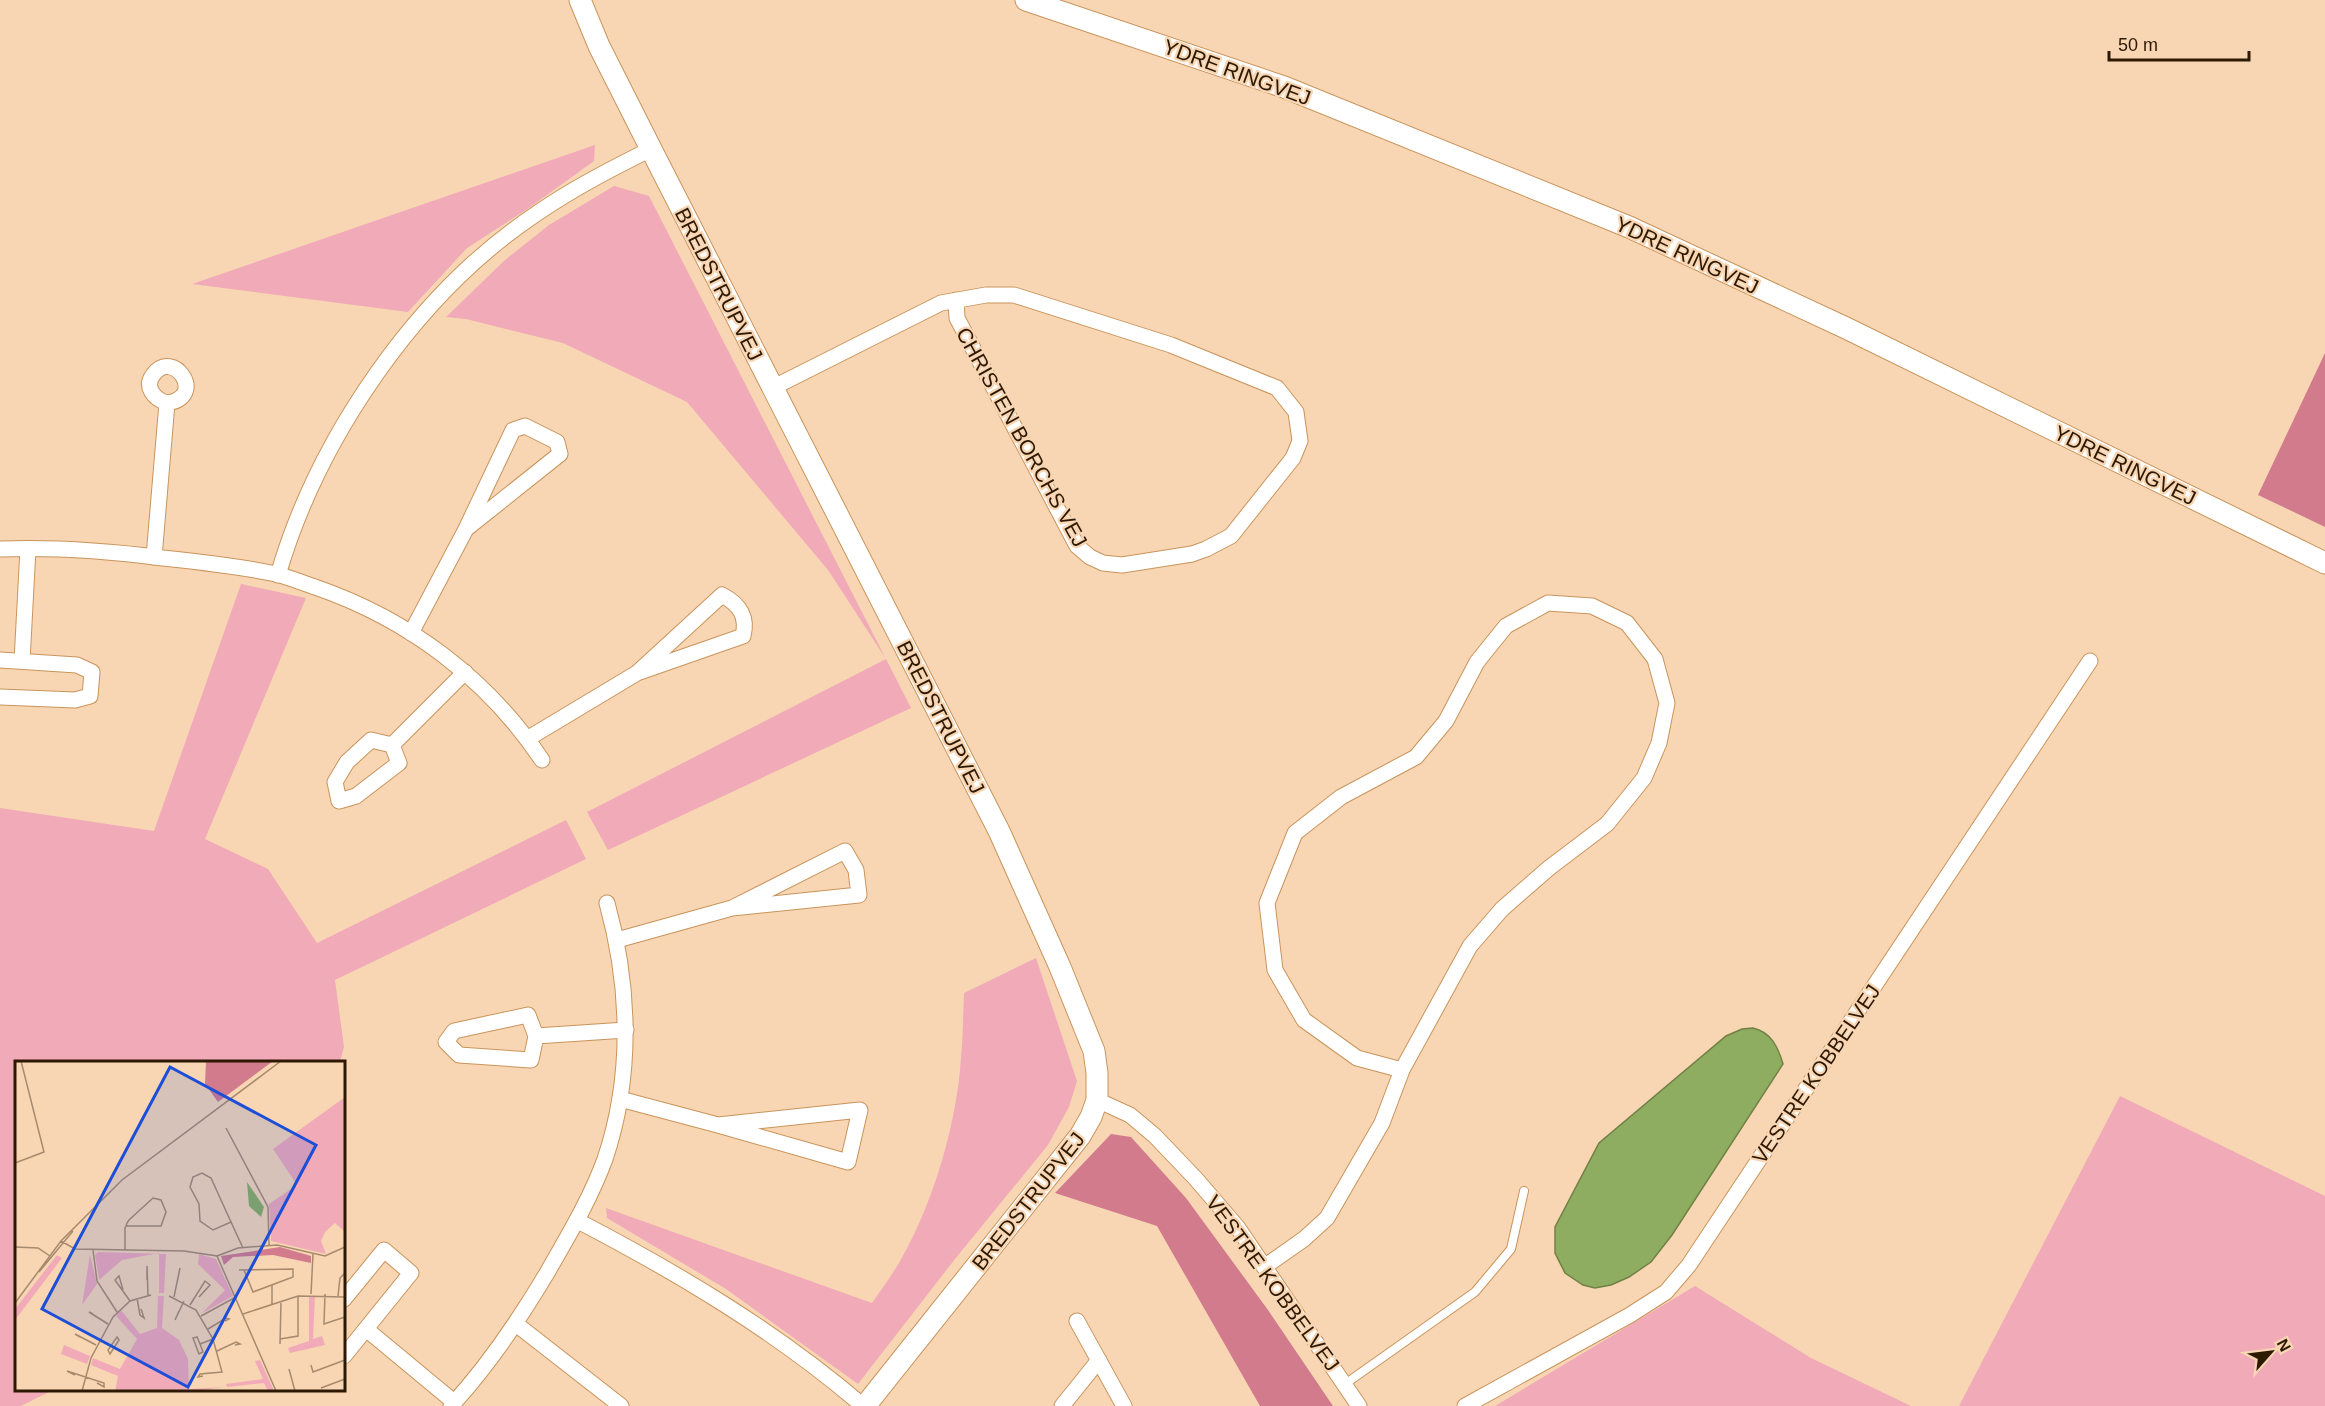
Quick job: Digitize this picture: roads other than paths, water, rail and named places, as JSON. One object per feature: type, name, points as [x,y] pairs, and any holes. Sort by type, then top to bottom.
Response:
[{"type":"street","name":"BREDSTRUPVEJ","points":[[580,0],[599,46],[1004,842],[1060,967],[1094,1052],[1097,1073],[1096,1100],[1091,1117],[1067,1155],[864,1406]]},
{"type":"street","name":"YDRE RINGVEJ","points":[[1026,0],[1284,87],[1629,227],[1846,328],[2325,563]]},
{"type":"street","points":[[278,575],[307,496],[353,408],[406,336],[434,303],[503,238],[535,215],[614,167],[651,149]]},
{"type":"street","name":"CHRISTEN BORCHS VEJ","points":[[772,388],[941,303],[956,300],[986,296],[1014,295],[1171,345],[1277,388],[1296,412],[1300,441],[1293,458],[1240,527],[1219,543],[1192,554],[1122,565],[1096,560],[1077,546],[957,318],[956,300]]},
{"type":"street","points":[[154,557],[166,403]]},
{"type":"street","points":[[411,633],[466,529],[513,430],[525,426],[557,442],[560,454],[466,529]]},
{"type":"street","points":[[0,549],[97,550],[221,565],[278,575],[340,596],[377,612],[411,633],[465,672],[500,706],[542,760]]},
{"type":"street","points":[[22,661],[28,549]]},
{"type":"street","points":[[527,738],[637,673],[742,636],[746,624],[742,612],[734,602],[722,596],[637,673]]},
{"type":"street","points":[[1264,1267],[1304,1239],[1327,1218],[1382,1123],[1402,1070],[1470,946],[1502,909],[1549,868],[1607,824],[1644,778],[1659,743],[1667,703],[1655,658],[1627,623],[1592,606],[1548,603],[1506,626],[1477,662],[1446,721],[1416,757],[1341,797],[1294,833],[1268,903],[1275,970],[1304,1020],[1357,1058],[1402,1070]]},
{"type":"street","points":[[0,660],[77,665],[92,672],[90,696],[75,700],[0,697]]},
{"type":"street","name":"VESTRE KOBBELVEJ","points":[[1465,1406],[1630,1315],[1666,1292],[1689,1265],[2090,661]]},
{"type":"street","points":[[392,745],[465,672]]},
{"type":"street","points":[[617,940],[732,908],[859,895],[856,870],[844,851],[732,908]]},
{"type":"street","points":[[366,1329],[452,1404],[516,1324],[578,1221],[605,1159],[620,1099],[626,1030],[624,981],[617,940],[607,903]]},
{"type":"street","points":[[528,1015],[536,1036],[531,1060],[459,1055],[446,1042],[454,1031],[528,1015]]},
{"type":"street","points":[[536,1036],[626,1030]]},
{"type":"street","points":[[620,1099],[848,1162],[860,1110],[718,1125]]},
{"type":"street","name":"VESTRE KOBBELVEJ","points":[[1096,1100],[1130,1115],[1155,1136],[1196,1179],[1238,1228],[1359,1406]]},
{"type":"street","points":[[578,1221],[654,1261],[727,1305],[864,1406]]},
{"type":"street","points":[[345,1298],[384,1251],[411,1273],[345,1355]]},
{"type":"street","points":[[1077,1321],[1124,1406]]},
{"type":"street","points":[[516,1324],[621,1406]]},
{"type":"street","points":[[1062,1406],[1099,1360]]},
{"type":"lane","points":[[1345,1384],[1475,1292],[1511,1250],[1524,1191]]}]
